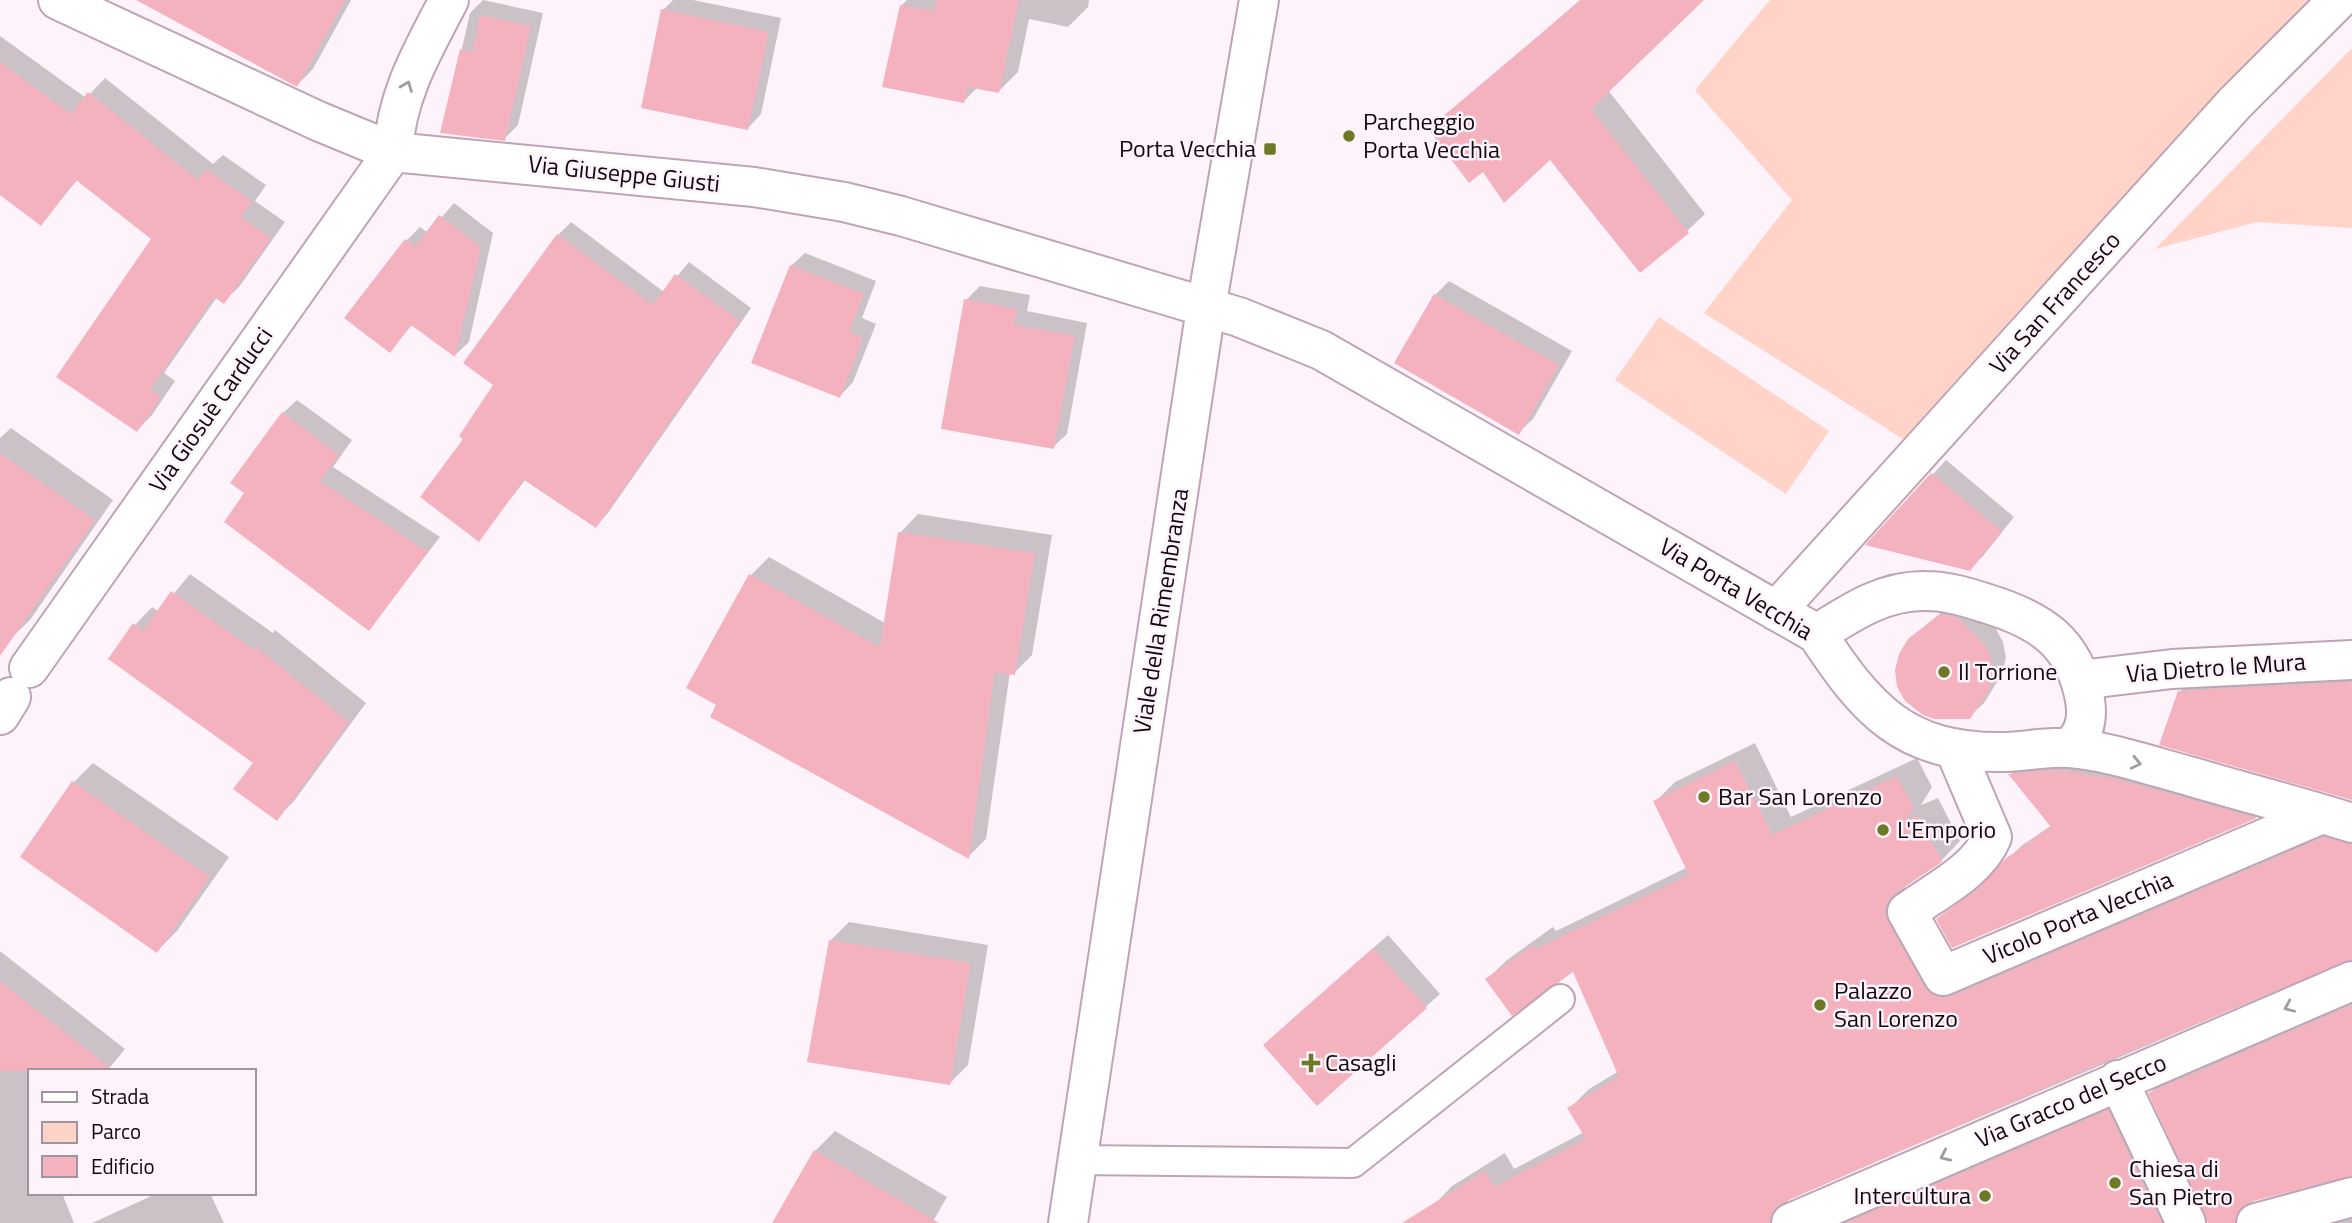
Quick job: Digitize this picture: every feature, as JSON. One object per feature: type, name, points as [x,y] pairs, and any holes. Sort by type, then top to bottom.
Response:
[{"type":"street","name":"Via Giuseppe Giusti","points":[[58,0],[318,121],[393,152],[797,193],[901,216],[1206,308]]},
{"type":"street","points":[[393,152],[397,118],[407,83],[449,0]]},
{"type":"street","name":"Viale della Rimembranza","points":[[1068,1223],[1206,308],[1259,0]]},
{"type":"street","name":"Via San Francesco","points":[[1776,611],[2235,103],[2338,0]]},
{"type":"street","name":"Via Giosuè Carducci","points":[[13,693],[393,152]]},
{"type":"street","name":"Via Porta Vecchia","points":[[1206,308],[1264,325],[1321,350],[1817,634],[1871,708],[1915,736],[1955,750],[1998,752],[2069,748],[2160,768],[2337,818]]},
{"type":"street","points":[[1817,634],[1849,613],[1888,596],[1924,590],[1947,592],[2035,621],[2059,642],[2080,680],[2087,712],[2085,726],[2069,748]]},
{"type":"street","name":"Via Dietro le Mura","points":[[2080,680],[2172,669],[2352,660]]},
{"type":"street","name":"Vicolo Porta Vecchia","points":[[1955,750],[1992,837],[1987,849],[1973,865],[1907,912],[1943,976],[2337,818]]},
{"type":"street","name":"Via Gracco del Secco","points":[[1791,1223],[2352,981]]},
{"type":"street","points":[[2118,1080],[2186,1223]]},
{"type":"street","points":[[2256,1223],[2352,1197]]},
{"type":"lane","points":[[1076,1160],[1353,1163],[1560,999]]},
{"type":"green space","points":[[1770,0],[2312,0],[2200,111],[1903,439],[1704,313],[1792,200],[1695,90]]},
{"type":"green space","points":[[2352,48],[2352,228],[2257,222],[2155,249]]},
{"type":"green space","points":[[1659,317],[1829,431],[1786,494],[1615,380]]},
{"type":"building","points":[[136,0],[345,0],[297,87]]},
{"type":"building","points":[[936,0],[1019,0],[999,93],[968,87],[964,103],[882,87],[900,5],[934,11]]},
{"type":"building","points":[[1581,0],[1704,0],[1591,109],[1689,233],[1640,273],[1550,160],[1504,203],[1483,172],[1469,183],[1428,129]]},
{"type":"building","points":[[661,9],[769,32],[748,130],[641,108]]},
{"type":"building","points":[[480,15],[531,26],[505,141],[440,133],[460,49],[473,52]]},
{"type":"building","points":[[0,62],[71,114],[88,92],[198,180],[206,169],[252,201],[241,217],[271,238],[224,304],[214,297],[150,389],[161,397],[137,432],[56,377],[151,239],[76,180],[41,226],[0,195]]},
{"type":"building","points":[[439,215],[481,247],[455,357],[411,325],[390,353],[344,318],[405,239],[415,247]]},
{"type":"building","points":[[557,234],[653,305],[675,274],[740,321],[596,528],[524,480],[479,542],[420,497],[463,439],[459,436],[493,385],[463,363]]},
{"type":"building","points":[[790,265],[864,294],[849,332],[863,338],[840,398],[751,363]]},
{"type":"building","points":[[1434,294],[1559,365],[1519,435],[1394,363]]},
{"type":"building","points":[[964,299],[1017,309],[1014,325],[1075,336],[1054,449],[941,429]]},
{"type":"building","points":[[282,412],[339,455],[320,481],[428,552],[369,631],[224,522],[244,493],[230,483]]},
{"type":"building","points":[[0,453],[95,520],[0,656]]},
{"type":"building","points":[[1931,473],[2002,531],[1970,571],[1865,545]]},
{"type":"building","points":[[898,532],[1035,553],[1015,675],[995,672],[969,859],[710,717],[716,705],[686,688],[749,574],[880,647]]},
{"type":"building","points":[[171,591],[254,650],[256,647],[349,722],[277,821],[233,789],[253,763],[108,659],[133,623],[143,631]]},
{"type":"building","name":"Il Torrione","points":[[1940,614],[1956,617],[1982,641],[1990,656],[1993,673],[1989,690],[1970,719],[1934,719],[1923,715],[1905,701],[1897,687],[1895,670],[1899,654],[1908,639]]},
{"type":"building","points":[[2352,682],[2352,800],[2159,745],[2178,691]]},
{"type":"building","points":[[1735,761],[1772,835],[1897,776],[1914,808],[1905,821],[1918,816],[1942,862],[1894,894],[1887,903],[1885,913],[1924,987],[1941,998],[1952,996],[2324,837],[2352,844],[2352,960],[2109,1060],[1782,1203],[1773,1211],[1770,1223],[1402,1223],[1485,1171],[1494,1187],[1586,1139],[1567,1108],[1619,1077],[1573,972],[1512,1016],[1485,979],[1533,945],[1536,949],[1689,875],[1653,801]]},
{"type":"building","points":[[2058,770],[2116,779],[2257,818],[1952,948],[1936,919],[1980,887],[2005,859],[2051,827],[2008,774]]},
{"type":"building","points":[[72,781],[210,877],[157,953],[20,857]]},
{"type":"building","points":[[829,940],[971,963],[950,1085],[807,1062]]},
{"type":"building","points":[[1373,948],[1427,1008],[1317,1106],[1263,1045]]},
{"type":"building","points":[[0,981],[111,1069],[28,1069],[0,1071]]},
{"type":"building","points":[[2352,1005],[2352,1176],[2250,1202],[2240,1208],[2235,1223],[2208,1223],[2148,1093]]},
{"type":"building","points":[[2108,1110],[2162,1223],[1846,1223]]},
{"type":"building","points":[[814,1150],[939,1223],[772,1223]]},
{"type":"place","name":"Parcheggio Porta Vecchia","points":[[1349,136]]},
{"type":"place","name":"Porta Vecchia","points":[[1270,149]]},
{"type":"place","name":"Il Torrione","points":[[1944,672]]},
{"type":"place","name":"Bar San Lorenzo","points":[[1704,797]]},
{"type":"place","name":"L'Emporio","points":[[1883,830]]},
{"type":"place","name":"Palazzo San Lorenzo","points":[[1820,1005]]},
{"type":"place","name":"Casagli","points":[[1311,1063]]},
{"type":"place","name":"Chiesa di San Pietro","points":[[2115,1183]]},
{"type":"place","name":"Intercultura","points":[[1985,1196]]}]
